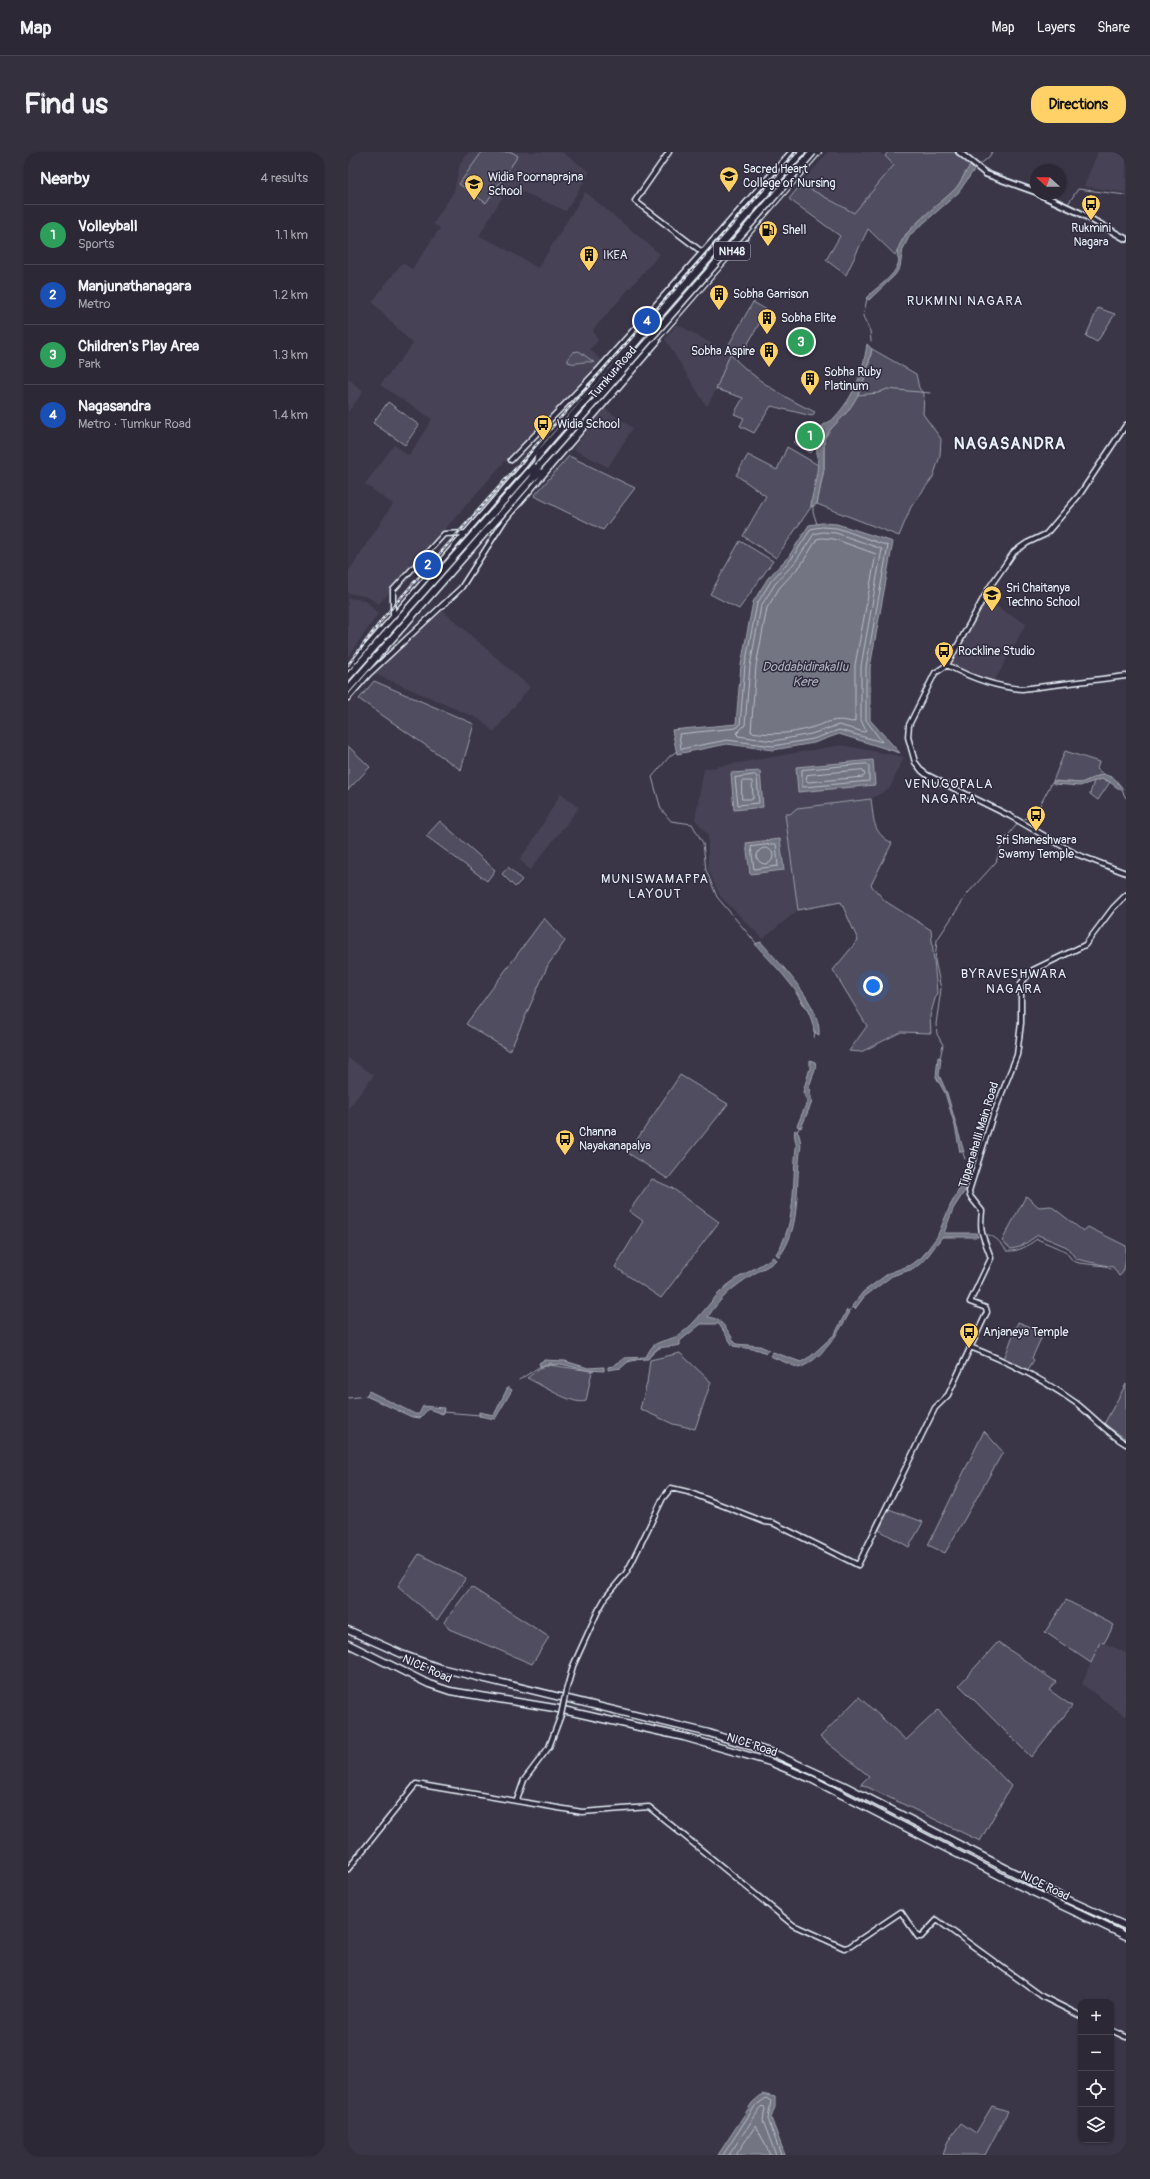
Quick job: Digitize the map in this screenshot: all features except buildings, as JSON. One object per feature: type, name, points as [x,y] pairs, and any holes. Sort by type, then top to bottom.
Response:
[{"type":"highway","name":"Tumkur Road","points":[[538,464],[538,455],[549,442],[802,152]]},
{"type":"highway","points":[[532,479],[542,457],[808,152]]},
{"type":"highway","points":[[538,464],[813,152]]},
{"type":"highway","name":"Tumkur Road","points":[[532,479],[542,471],[818,152]]},
{"type":"highway","points":[[775,183],[784,191]]},
{"type":"highway","name":"NH48","points":[[348,677],[538,464]]},
{"type":"highway","name":"NH48","points":[[348,690],[532,479]]},
{"type":"highway","name":"NICE Road","points":[[348,1630],[404,1655],[440,1668],[702,1731],[773,1753],[843,1785],[1062,1897],[1126,1926]]},
{"type":"highway","name":"NICE Road","points":[[348,1644],[429,1684],[450,1691],[554,1708],[684,1737],[770,1762],[839,1793],[1024,1889],[1126,1936]]},
{"type":"main road","points":[[959,152],[980,170],[1030,190]]},
{"type":"main road","points":[[1052,200],[1080,213],[1126,239]]},
{"type":"street","points":[[669,152],[635,201],[702,252]]},
{"type":"street","points":[[511,460],[598,370],[669,292],[702,252],[791,152]]},
{"type":"street","points":[[348,668],[524,466],[545,439],[798,152]]},
{"type":"street","points":[[348,698],[369,674],[461,588],[504,521],[821,152]]},
{"type":"street","points":[[1126,425],[1080,494],[1046,534],[1027,543],[1014,552],[989,588],[947,665],[936,673],[909,725],[908,737],[915,762],[927,775],[1018,821],[1076,854],[1126,873]]},
{"type":"street","points":[[538,432],[545,439]]},
{"type":"street","points":[[393,618],[393,590],[444,534],[466,533]]},
{"type":"street","points":[[947,665],[990,683],[1004,687],[1022,689],[1126,676]]},
{"type":"street","name":"Tippenahalli Main Road","points":[[970,1347],[987,1312],[986,1308],[970,1302],[991,1258],[982,1240],[980,1228],[982,1211],[970,1196],[969,1191],[992,1118],[1017,1055],[1021,1023],[1020,987],[1023,979],[1033,970],[1085,945],[1113,908],[1126,894]]},
{"type":"street","points":[[517,1800],[524,1780],[549,1747],[561,1715],[573,1666],[598,1611],[606,1597],[626,1573],[654,1520],[663,1498],[672,1488],[688,1492],[765,1522],[773,1523],[858,1565],[929,1424],[935,1408],[948,1395],[970,1347],[1009,1364],[1053,1388],[1076,1403],[1126,1444]]},
{"type":"street","points":[[348,1869],[416,1784],[582,1812],[649,1807],[793,1925],[803,1930],[844,1948],[849,1947],[901,1912],[918,1937],[921,1937],[937,1920],[1043,1997],[1078,2014]]},
{"type":"street","points":[[1114,2031],[1126,2036]]},
{"type":"shaded area","points":[[469,152],[562,152],[590,172],[566,211],[509,186],[479,236],[497,244],[538,268],[585,192],[660,254],[593,330],[598,341],[590,349],[602,361],[513,460],[505,461],[379,604],[368,597],[348,593],[348,572],[393,504],[365,484],[394,445],[409,456],[432,419],[380,385],[413,344],[372,302],[402,263],[412,269],[440,228],[433,224],[454,191],[460,163]]},
{"type":"shaded area","points":[[482,152],[512,152],[518,156],[486,203],[459,184]]},
{"type":"shaded area","points":[[828,152],[878,152],[885,156],[894,165],[854,213],[801,184]]},
{"type":"shaded area","points":[[888,152],[956,152],[970,166],[956,189],[906,234],[895,255],[868,229],[846,275],[826,260],[840,236],[789,199],[801,184],[854,213],[894,165],[885,156]]},
{"type":"shaded area","points":[[1098,152],[1126,152],[1126,193],[1084,186]]},
{"type":"shaded area","points":[[753,302],[767,310],[742,354],[728,346]]},
{"type":"shaded area","points":[[1098,308],[1115,314],[1097,342],[1086,336]]},
{"type":"shaded area","points":[[677,324],[730,354],[707,407],[665,339]]},
{"type":"shaded area","points":[[872,349],[916,374],[919,388],[924,394],[923,414],[941,439],[940,456],[933,477],[911,507],[899,536],[817,504],[824,469],[824,439],[866,376]]},
{"type":"shaded area","points":[[579,351],[595,363],[568,362],[568,358],[573,352]]},
{"type":"shaded area","points":[[730,354],[759,380],[815,412],[812,416],[771,406],[754,433],[740,426],[744,418],[734,414],[743,398],[716,389]]},
{"type":"shaded area","points":[[348,378],[363,392],[348,412]]},
{"type":"shaded area","points":[[388,402],[419,425],[405,445],[373,423]]},
{"type":"shaded area","points":[[604,408],[633,428],[608,467],[573,449]]},
{"type":"shaded area","points":[[809,429],[816,433],[812,442],[807,440],[816,445],[811,453],[794,443],[799,435],[804,438]]},
{"type":"shaded area","points":[[787,447],[818,465],[811,507],[776,558],[743,536],[766,496],[736,475],[748,455],[777,470]]},
{"type":"shaded area","points":[[569,456],[635,488],[603,530],[534,496]]},
{"type":"shaded area","points":[[740,541],[773,561],[739,609],[710,594]]},
{"type":"shaded area","points":[[348,598],[365,600],[378,614],[348,657]]},
{"type":"shaded area","points":[[984,599],[1026,624],[994,682],[951,665]]},
{"type":"shaded area","points":[[442,610],[530,687],[494,732],[479,719],[373,673]]},
{"type":"shaded area","points":[[374,681],[474,724],[461,770],[359,699]]},
{"type":"shaded area","points":[[841,745],[904,757],[890,788],[871,799],[797,808],[790,814],[785,815],[798,910],[763,939],[720,896],[708,869],[708,835],[695,819],[704,769]]},
{"type":"shaded area","points":[[348,746],[370,767],[348,790]]},
{"type":"shaded area","points":[[1065,751],[1099,762],[1097,769],[1103,774],[1081,783],[1053,781]]},
{"type":"shaded area","points":[[1101,779],[1110,782],[1098,800],[1090,794],[1094,781]]},
{"type":"shaded area","points":[[561,793],[579,808],[530,870],[519,859],[529,847]]},
{"type":"shaded area","points":[[871,799],[877,830],[885,839],[892,843],[871,885],[885,901],[931,930],[937,992],[930,1016],[931,1033],[901,1032],[861,1052],[849,1051],[867,1026],[833,970],[858,940],[841,902],[798,910],[785,814],[790,814],[797,808]]},
{"type":"shaded area","points":[[440,821],[495,870],[487,881],[426,836]]},
{"type":"shaded area","points":[[508,867],[522,880],[515,887],[502,874]]},
{"type":"shaded area","points":[[544,918],[565,941],[548,965],[510,1051],[466,1024]]},
{"type":"shaded area","points":[[348,1058],[374,1075],[348,1109]]},
{"type":"shaded area","points":[[680,1075],[728,1104],[668,1179],[628,1153]]},
{"type":"shaded area","points":[[652,1179],[672,1188],[719,1222],[661,1298],[615,1267],[643,1221],[629,1211]]},
{"type":"shaded area","points":[[1026,1196],[1039,1207],[1051,1206],[1083,1231],[1088,1227],[1126,1246],[1125,1264],[1121,1274],[1119,1276],[1113,1267],[1076,1259],[1067,1247],[1038,1235],[1020,1247],[1011,1249],[1002,1241]]},
{"type":"shaded area","points":[[1018,1322],[1044,1332],[1032,1358],[1034,1360],[1027,1371],[1004,1359]]},
{"type":"shaded area","points":[[680,1353],[711,1382],[695,1429],[673,1424],[640,1409],[647,1383],[650,1360]]},
{"type":"shaded area","points":[[549,1365],[592,1371],[586,1401],[580,1402],[565,1398],[527,1378],[540,1368]]},
{"type":"shaded area","points":[[1126,1384],[1126,1439],[1104,1424]]},
{"type":"shaded area","points":[[984,1431],[1003,1452],[945,1553],[928,1545]]},
{"type":"shaded area","points":[[889,1509],[923,1522],[909,1547],[879,1530]]},
{"type":"shaded area","points":[[419,1554],[466,1578],[437,1620],[398,1586]]},
{"type":"shaded area","points":[[471,1587],[549,1637],[532,1664],[449,1629],[444,1622]]},
{"type":"shaded area","points":[[1066,1600],[1114,1625],[1104,1643],[1100,1642],[1091,1663],[1045,1632]]},
{"type":"shaded area","points":[[1100,1641],[1126,1653],[1126,1717],[1082,1684]]},
{"type":"shaded area","points":[[998,1642],[1056,1682],[1049,1690],[1072,1706],[1031,1757],[959,1685]]},
{"type":"shaded area","points":[[859,1697],[906,1740],[938,1710],[1011,1786],[980,1841],[861,1784],[869,1776],[820,1737]]},
{"type":"shaded area","points":[[992,2106],[1008,2111],[985,2155],[943,2155],[948,2141],[961,2123],[976,2133]]},
{"type":"water","points":[[970,166],[974,170],[958,193],[910,235],[903,249],[900,267],[895,275],[869,300],[866,298],[894,272],[899,261],[897,252],[908,233],[917,222],[955,189]]},
{"type":"water","points":[[867,344],[872,349],[866,373],[858,394],[847,412],[824,439],[824,469],[817,504],[811,507],[818,474],[818,434],[821,427],[832,420],[841,410],[852,393],[860,375]]},
{"type":"water","name":"Doddabidirakallu Kere","points":[[822,523],[837,524],[893,542],[870,667],[870,720],[900,753],[839,734],[814,743],[773,750],[727,744],[677,754],[672,730],[736,724],[741,665],[753,602],[768,578],[789,556],[809,525]]},
{"type":"water","points":[[873,760],[875,785],[798,792],[796,767]]},
{"type":"water","points":[[760,771],[763,807],[734,810],[731,773]]},
{"type":"water","points":[[1103,774],[1114,778],[1124,790],[1119,789],[1107,780],[1101,779],[1080,786],[1054,784],[1053,781],[1081,783]]},
{"type":"water","points":[[780,839],[784,870],[750,874],[746,843]]},
{"type":"water","points":[[761,942],[798,985],[807,998],[818,1023],[819,1035],[814,1032],[812,1021],[800,997],[755,944]]},
{"type":"water","points":[[938,1057],[941,1058],[939,1075],[947,1093],[964,1152],[960,1152],[955,1126],[945,1093],[936,1077]]},
{"type":"water","points":[[810,1060],[815,1062],[816,1066],[809,1087],[812,1102],[801,1128],[797,1126],[807,1102],[803,1092],[810,1068]]},
{"type":"water","points":[[795,1130],[798,1132],[801,1144],[796,1211],[791,1235],[779,1257],[776,1254],[783,1242],[791,1216],[796,1146],[794,1134]]},
{"type":"water","points":[[964,1180],[968,1181],[968,1186],[953,1209],[944,1233],[976,1233],[978,1237],[942,1237],[924,1261],[913,1269],[892,1276],[864,1297],[855,1309],[852,1306],[863,1292],[889,1273],[911,1265],[922,1257],[937,1237],[950,1206]]},
{"type":"water","points":[[773,1257],[776,1260],[771,1264],[745,1279],[733,1288],[717,1304],[708,1317],[718,1320],[728,1330],[736,1344],[760,1346],[769,1350],[766,1353],[759,1350],[733,1346],[719,1324],[701,1324],[680,1341],[680,1345],[658,1349],[648,1359],[630,1360],[621,1368],[608,1370],[608,1367],[613,1366],[624,1358],[646,1357],[651,1348],[656,1344],[679,1335],[697,1319],[724,1288]]},
{"type":"water","points":[[847,1310],[850,1312],[841,1328],[823,1352],[808,1364],[799,1368],[770,1356],[773,1352],[801,1362],[811,1356],[835,1334]]},
{"type":"water","points":[[544,1360],[565,1361],[588,1368],[604,1367],[604,1371],[587,1370],[560,1364],[540,1366],[539,1363]]},
{"type":"water","points":[[508,1387],[512,1390],[495,1419],[479,1416],[479,1412],[494,1415]]},
{"type":"water","points":[[369,1391],[415,1414],[419,1414],[423,1406],[444,1408],[443,1414],[428,1409],[420,1418],[412,1417],[366,1396]]},
{"type":"water","points":[[762,2094],[775,2097],[775,2107],[771,2118],[785,2155],[718,2155],[752,2103]]},
{"type":"waterway","points":[[978,166],[989,157],[992,152]]},
{"type":"waterway","points":[[980,165],[990,171],[1030,187]]},
{"type":"waterway","points":[[1059,200],[1068,204],[1078,189],[1126,195]]},
{"type":"waterway","points":[[867,299],[863,316],[870,331],[871,341]]},
{"type":"waterway","points":[[858,395],[878,393],[887,389],[930,393]]},
{"type":"waterway","points":[[813,506],[813,512],[817,524]]},
{"type":"waterway","points":[[677,751],[670,756],[652,777],[661,809],[671,821],[692,824],[703,843],[706,870],[717,897],[756,943]]},
{"type":"waterway","points":[[1021,821],[1036,813],[1052,782],[1054,783]]},
{"type":"waterway","points":[[1121,789],[1126,798]]},
{"type":"waterway","points":[[940,1058],[943,1045],[937,1034],[936,1024],[941,989],[935,960],[937,940],[968,893],[996,862],[1002,843],[1018,823]]},
{"type":"waterway","points":[[796,993],[807,1010]]},
{"type":"waterway","points":[[814,1038],[815,1031]]},
{"type":"waterway","points":[[797,1132],[800,1126]]},
{"type":"waterway","points":[[963,1153],[965,1159]]},
{"type":"waterway","points":[[983,1234],[994,1237],[1007,1251],[1019,1249],[1037,1239],[1065,1251],[1073,1261],[1105,1266],[1111,1269]]},
{"type":"waterway","points":[[849,1312],[853,1307]]},
{"type":"waterway","points":[[649,1357],[660,1347]]},
{"type":"waterway","points":[[628,1362],[636,1360]]},
{"type":"waterway","points":[[519,1380],[539,1367],[552,1363]]},
{"type":"waterway","points":[[348,1398],[367,1396]]},
{"type":"waterway","points":[[443,1412],[480,1415]]},
{"type":"railway","points":[[348,665],[384,617],[417,579],[797,152]]},
{"type":"place","name":"Sacred Heart College of Nursing","points":[[729,193]]},
{"type":"place","name":"Widia Poornaprajna School","points":[[474,201]]},
{"type":"place","name":"Rukmini Nagara","points":[[1091,221]]},
{"type":"place","name":"Shell","points":[[768,247]]},
{"type":"place","name":"IKEA","points":[[589,272]]},
{"type":"place","name":"Sobha Garrison","points":[[719,311]]},
{"type":"place","name":"Nagasandra","points":[[647,321]]},
{"type":"place","name":"Sobha Elite","points":[[767,335]]},
{"type":"place","name":"Children's Play Area","points":[[801,342]]},
{"type":"place","name":"Sobha Aspire","points":[[769,368]]},
{"type":"place","name":"Sobha Ruby Platinum","points":[[810,396]]},
{"type":"place","name":"Volleyball","points":[[810,436]]},
{"type":"place","name":"Widia School","points":[[543,441]]},
{"type":"place","name":"Manjunathanagara","points":[[428,565]]},
{"type":"place","name":"Sri Chaitanya Techno School","points":[[992,612]]},
{"type":"place","name":"Rockline Studio","points":[[944,668]]},
{"type":"place","name":"Sri Shaneshwara Swamy Temple","points":[[1036,832]]},
{"type":"place","name":"Channa Nayakanapalya","points":[[565,1156]]},
{"type":"place","name":"Anjaneya Temple","points":[[969,1349]]},
{"type":"district","name":"RUKMINI NAGARA","points":[[965,301]]},
{"type":"district","name":"NAGASANDRA","points":[[1010,444]]},
{"type":"district","name":"VENUGOPALA NAGARA","points":[[949,792]]},
{"type":"district","name":"MUNISWAMAPPA LAYOUT","points":[[655,886]]},
{"type":"district","name":"BYRAVESHWARA NAGARA","points":[[1014,982]]}]
